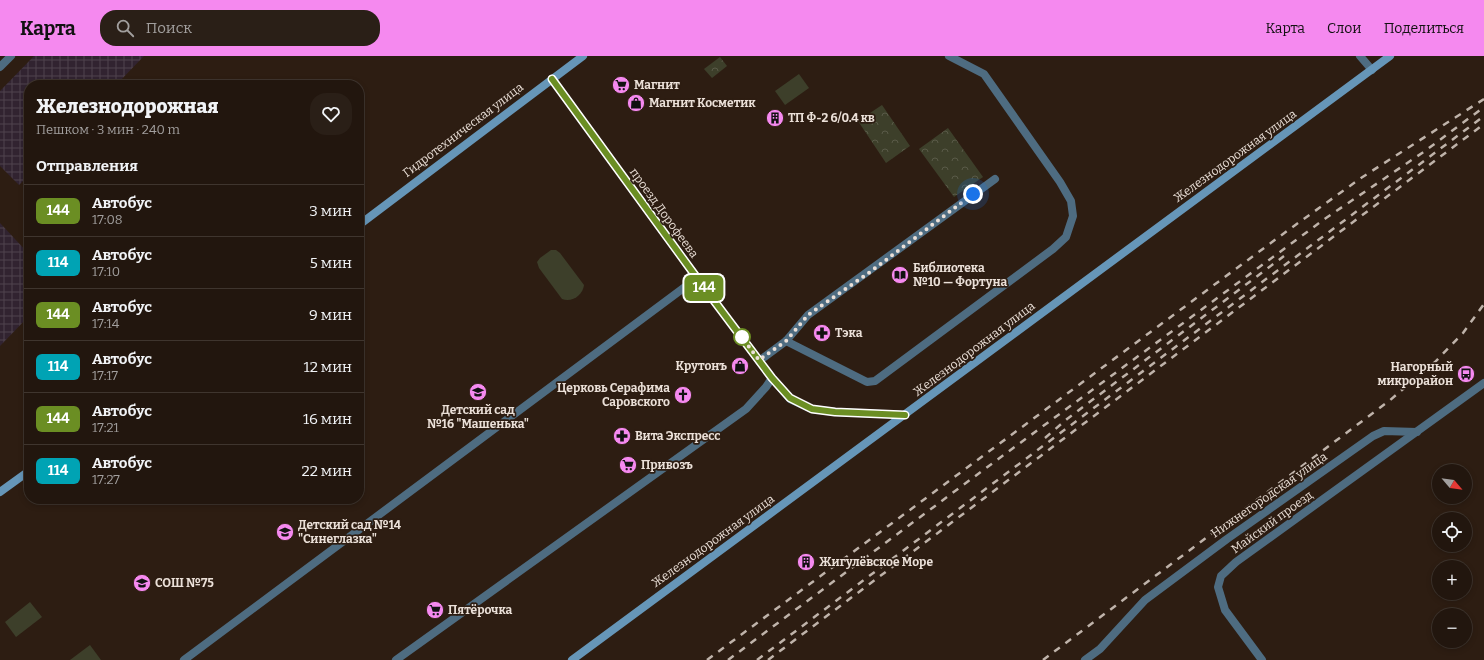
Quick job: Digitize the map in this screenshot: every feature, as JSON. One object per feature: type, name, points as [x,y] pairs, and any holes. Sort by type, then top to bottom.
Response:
[{"type":"main road","name":"Гидротехническая улица","points":[[364,221],[428,171],[583,56]]},
{"type":"main road","name":"Железнодорожная улица","points":[[572,660],[1390,56]]},
{"type":"main road","points":[[0,492],[24,475]]},
{"type":"street","points":[[0,67],[11,56]]},
{"type":"street","points":[[786,341],[867,382],[875,381],[1053,249],[1066,237],[1073,216],[1071,202],[1060,182],[984,74],[949,56]]},
{"type":"street","points":[[1360,56],[1372,70]]},
{"type":"street","name":"проезд Дорофеева","points":[[552,79],[697,278],[772,378],[790,398],[812,409],[835,412],[905,415]]},
{"type":"street","points":[[759,360],[786,341],[808,315],[995,179]]},
{"type":"street","points":[[184,660],[697,278]]},
{"type":"street","points":[[396,660],[746,409],[772,378]]},
{"type":"street","points":[[1417,432],[1484,383]]},
{"type":"street","name":"Нижнегородская улица","points":[[1085,660],[1100,649],[1145,600],[1227,539],[1373,436],[1384,431],[1417,432]]},
{"type":"street","name":"Майский проезд","points":[[1262,660],[1225,610],[1218,587],[1221,576],[1236,562],[1417,432]]},
{"type":"shaded area","points":[[34,56],[144,56],[121,80],[24,80],[24,180],[19,185],[0,166],[0,91]]},
{"type":"shaded area","points":[[0,223],[24,249],[24,321],[0,346]]},
{"type":"green space","points":[[720,57],[727,66],[712,78],[704,69]]},
{"type":"green space","points":[[799,74],[809,88],[785,105],[775,91]]},
{"type":"green space","points":[[882,105],[910,146],[886,163],[858,121]]},
{"type":"green space","points":[[948,128],[983,177],[954,197],[919,149]]},
{"type":"green space","points":[[551,250],[556,250],[560,253],[584,285],[582,292],[573,299],[562,299],[539,268],[537,262]]},
{"type":"green space","points":[[30,602],[42,617],[16,637],[5,622]]},
{"type":"green space","points":[[90,645],[101,660],[70,660]]},
{"type":"railway","points":[[707,660],[1287,231],[1361,178],[1484,99]]},
{"type":"railway","points":[[728,660],[1326,218],[1425,151],[1484,107]]},
{"type":"railway","points":[[757,660],[1484,116]]},
{"type":"railway","points":[[768,660],[1484,124]]},
{"type":"railway","points":[[1045,438],[1067,419],[1284,256]]},
{"type":"railway","points":[[1043,660],[1389,401],[1435,362],[1463,333],[1484,304]]},
{"type":"bus line","name":"144","points":[[552,79],[697,278],[772,378],[790,398],[812,409],[835,412],[905,415]]},
{"type":"place","name":"Магнит","points":[[621,85]]},
{"type":"place","name":"Магнит Косметик","points":[[636,103]]},
{"type":"place","name":"ТП Ф-2 6/0.4 кв","points":[[775,118]]},
{"type":"place","name":"Библиотека №10 — Фортуна","points":[[900,275]]},
{"type":"place","name":"Тэка","points":[[822,333]]},
{"type":"place","name":"Крутонъ","points":[[740,366]]},
{"type":"place","name":"Нагорный микрорайон","points":[[1466,374]]},
{"type":"place","name":"Детский сад №16 \"Машенька\"","points":[[478,392]]},
{"type":"place","name":"Церковь Серафима Саровского","points":[[683,395]]},
{"type":"place","name":"Вита Экспресс","points":[[622,436]]},
{"type":"place","name":"Привозъ","points":[[628,465]]},
{"type":"place","name":"Детский сад №14 \"Синеглазка\"","points":[[285,532]]},
{"type":"place","name":"Жигулёвское Море","points":[[806,562]]},
{"type":"place","name":"СОШ №75","points":[[142,583]]},
{"type":"place","name":"Пятёрочка","points":[[435,610]]},
{"type":"route","points":[[742,337],[741,336],[759,360],[786,341],[808,315],[870,272],[973,194]]}]
